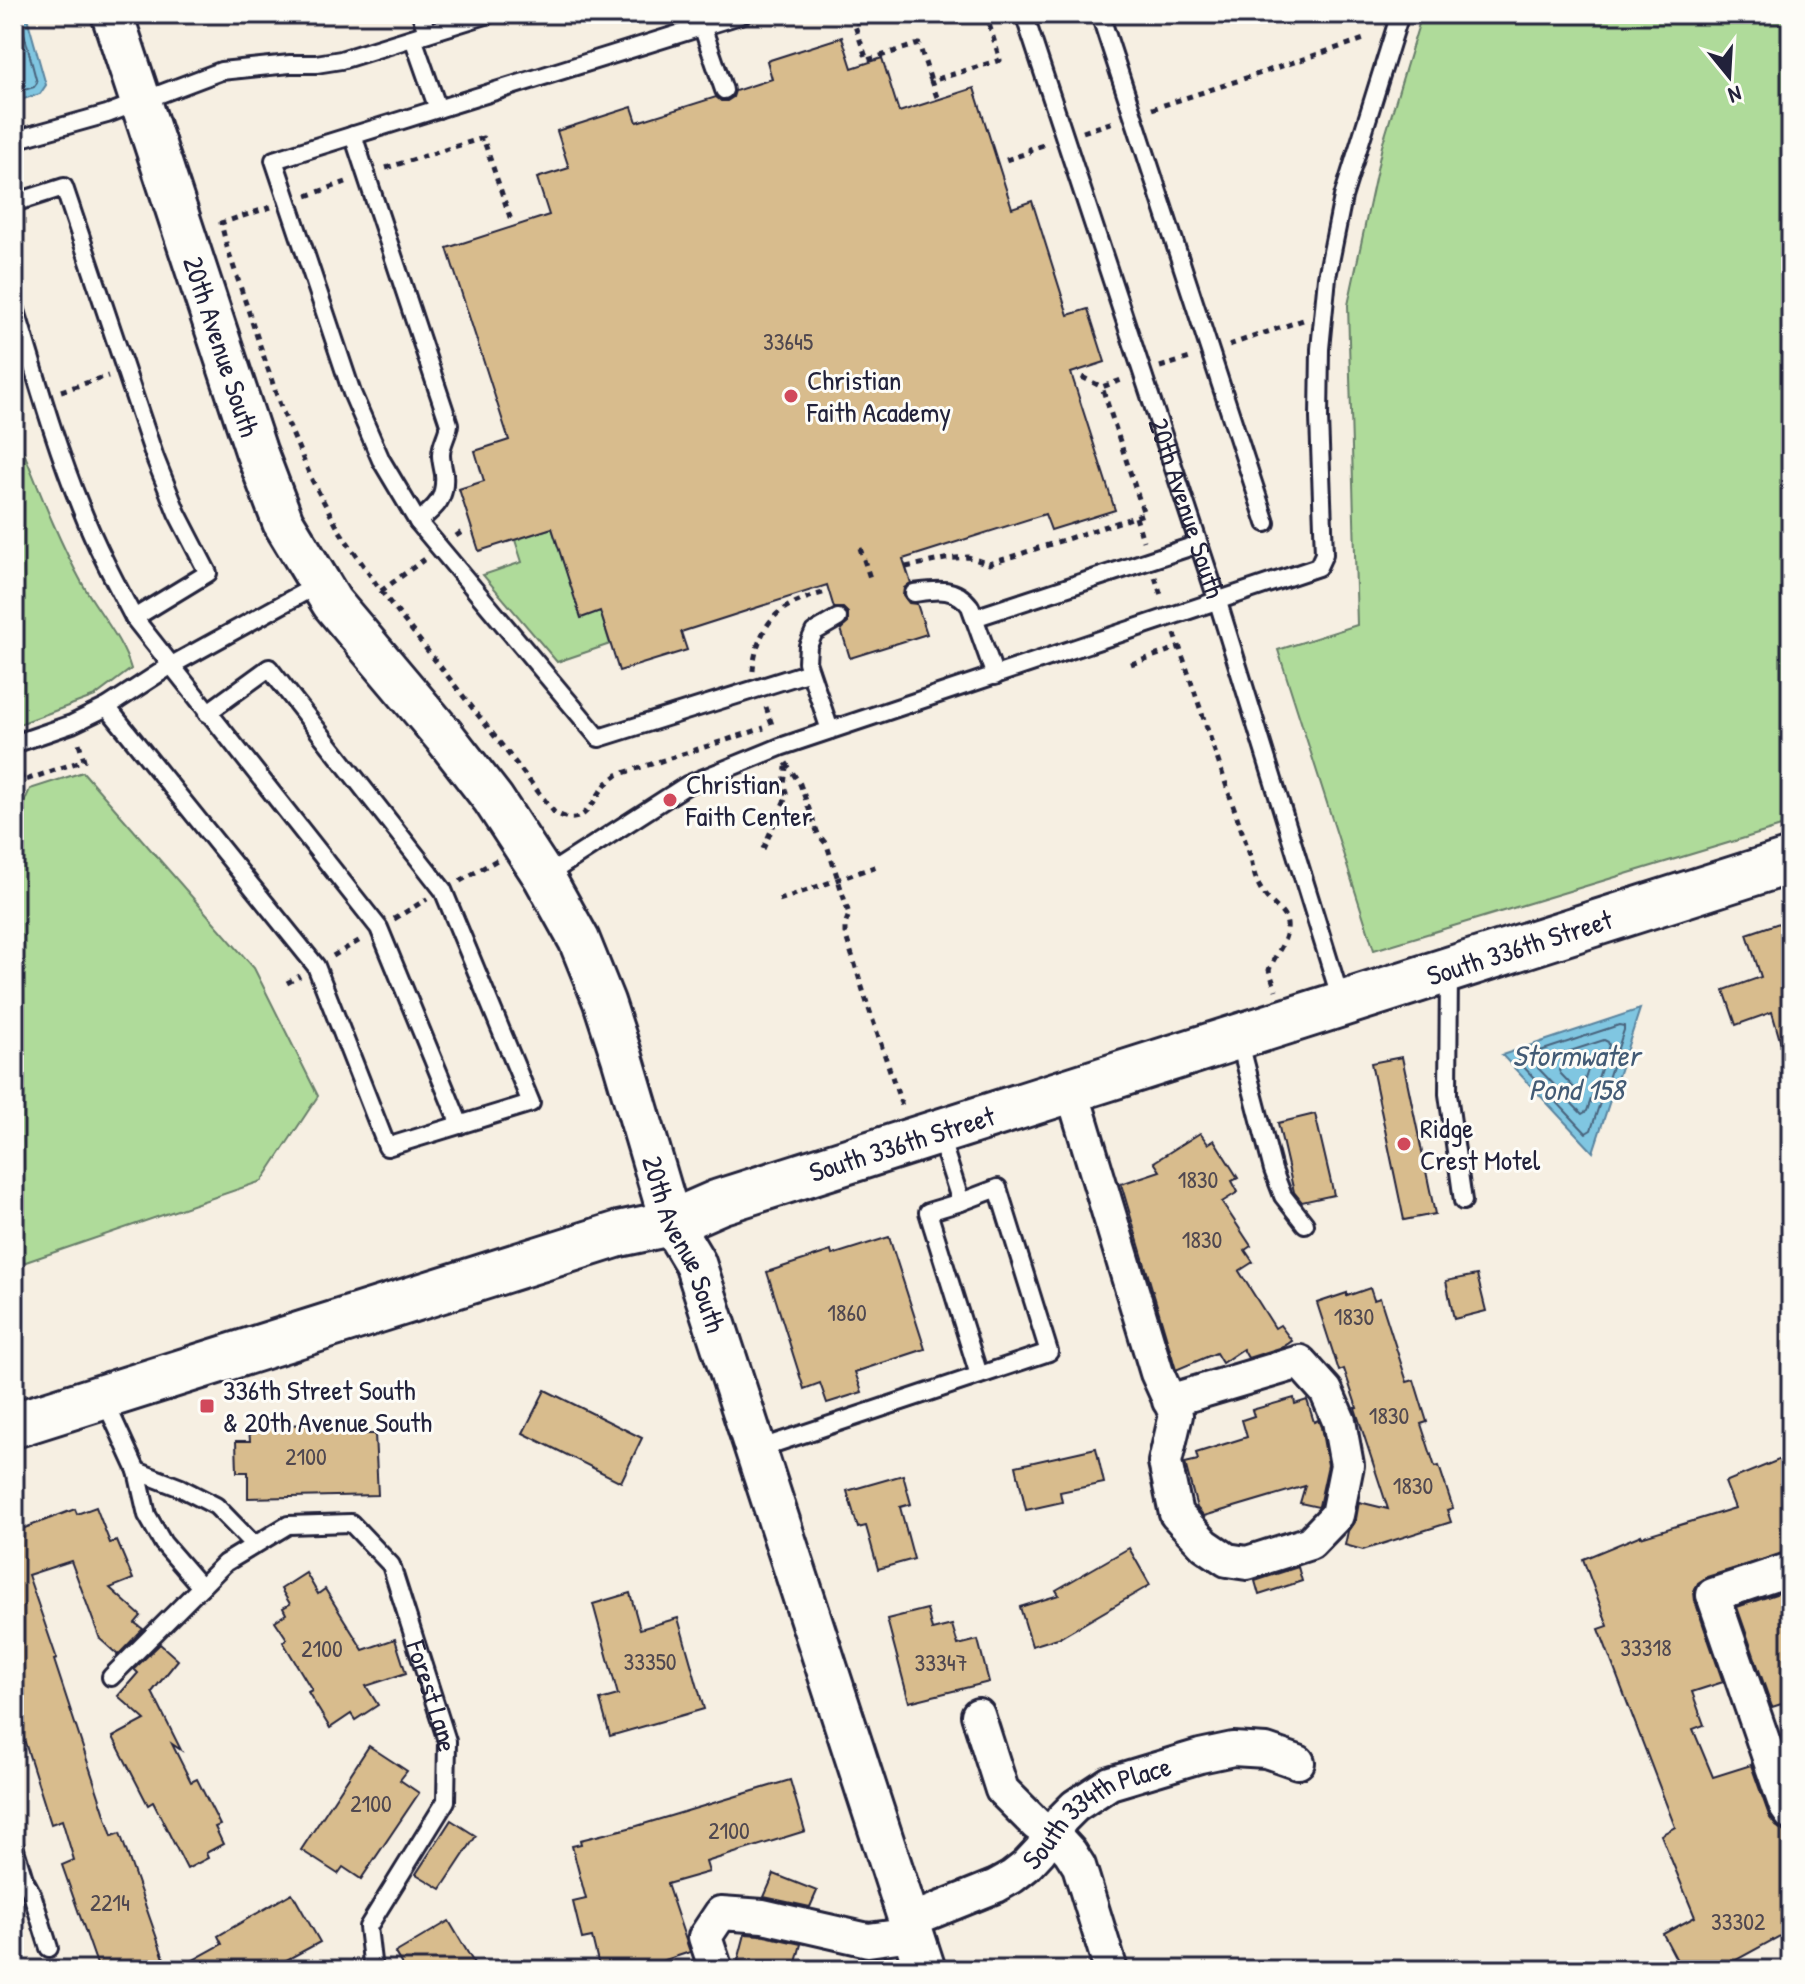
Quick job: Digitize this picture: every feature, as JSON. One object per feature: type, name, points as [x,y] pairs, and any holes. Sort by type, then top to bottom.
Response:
[{"type":"main road","name":"South 336th Street","points":[[14,1425],[619,1234],[671,1223],[719,1202],[1791,861]]},
{"type":"street","name":"20th Avenue South","points":[[112,14],[256,451],[283,522],[332,603],[483,787],[544,877],[579,940],[604,1002],[671,1223],[695,1263],[916,1941]]},
{"type":"street","points":[[1072,1091],[1157,1373],[1169,1401],[1176,1415],[1165,1462],[1176,1514],[1205,1545],[1227,1560],[1247,1563],[1310,1543],[1337,1515],[1347,1465],[1339,1421],[1326,1391],[1300,1362],[1169,1401]]},
{"type":"street","points":[[1791,1569],[1713,1595],[1791,1814]]},
{"type":"street","points":[[978,1715],[1002,1790],[1070,1852],[1079,1866],[1111,1970]]},
{"type":"street","name":"South 334th Place","points":[[916,1941],[1026,1866],[1075,1806],[1110,1783],[1216,1751],[1249,1749],[1274,1753],[1298,1762]]},
{"type":"street","points":[[716,1970],[705,1937],[721,1913],[763,1916],[868,1940],[916,1941]]},
{"type":"lane","points":[[421,14],[420,35],[438,109]]},
{"type":"lane","points":[[14,140],[141,103],[221,71],[341,60],[489,14]]},
{"type":"lane","points":[[743,14],[700,20],[438,109],[274,160],[352,393],[381,460],[418,522],[599,738],[810,672]]},
{"type":"lane","name":"20th Avenue South","points":[[1024,14],[1218,602],[1342,1005]]},
{"type":"lane","points":[[1100,14],[1266,523]]},
{"type":"lane","points":[[544,877],[687,785],[780,747],[1318,567],[1324,554],[1319,418],[1320,349],[1327,277],[1343,197],[1400,14]]},
{"type":"lane","points":[[700,20],[724,90]]},
{"type":"lane","points":[[353,135],[449,424],[441,455],[442,498],[418,522]]},
{"type":"lane","points":[[14,203],[64,187],[155,458],[177,513],[208,573],[134,618]]},
{"type":"lane","points":[[14,304],[61,456],[80,506],[134,618],[379,928],[460,1125]]},
{"type":"lane","points":[[974,618],[1199,544]]},
{"type":"lane","points":[[14,744],[72,724],[107,707],[170,666],[320,583]]},
{"type":"lane","points":[[914,593],[942,589],[964,599],[970,606],[995,676]]},
{"type":"lane","points":[[830,730],[807,654],[814,632],[838,618]]},
{"type":"lane","points":[[107,707],[316,966],[387,1147],[531,1103],[443,890],[269,668],[207,713]]},
{"type":"lane","points":[[1449,971],[1448,1094],[1463,1201]]},
{"type":"lane","points":[[1238,1038],[1273,1170],[1283,1196],[1305,1224]]},
{"type":"lane","points":[[938,1133],[961,1202]]},
{"type":"lane","points":[[755,1450],[1049,1352],[998,1188],[928,1212],[979,1375]]},
{"type":"lane","points":[[103,1397],[137,1471],[147,1515],[163,1543],[201,1587]]},
{"type":"lane","points":[[137,1471],[216,1506],[254,1545]]},
{"type":"lane","name":"Forest Lane","points":[[111,1677],[225,1563],[288,1525],[351,1523],[391,1565],[447,1741],[446,1801],[368,1927],[373,1970]]},
{"type":"lane","points":[[14,1846],[19,1881],[32,1894],[49,1948]]},
{"type":"path","points":[[884,14],[854,23],[867,60],[919,44],[937,97]]},
{"type":"path","points":[[931,81],[1000,60],[986,14]]},
{"type":"path","points":[[1006,160],[1065,137],[1367,38]]},
{"type":"path","points":[[221,223],[280,405],[312,480],[339,530],[381,591],[554,812],[564,817],[578,817],[593,805],[605,785],[617,775],[772,725]]},
{"type":"path","points":[[43,397],[126,371]]},
{"type":"path","points":[[906,567],[968,557],[989,564],[1144,514],[1102,387]]},
{"type":"path","points":[[1136,517],[1251,858],[1255,878],[1268,899],[1286,918],[1288,928],[1285,939],[1269,970],[1276,991]]},
{"type":"path","points":[[860,548],[870,578]]},
{"type":"path","points":[[829,591],[777,614],[765,630],[757,649],[753,672],[787,766],[800,784],[818,834],[827,845],[849,914],[845,933],[902,1106]]},
{"type":"path","points":[[1131,664],[1180,647]]},
{"type":"path","points":[[14,753],[23,781],[84,760],[72,724]]},
{"type":"path","points":[[763,849],[787,795],[784,786],[787,766]]},
{"type":"path","points":[[779,900],[877,866]]},
{"type":"green space","points":[[1422,14],[1791,14],[1791,824],[1374,950],[1278,650],[1357,625],[1348,305],[1382,146]]},
{"type":"green space","points":[[14,428],[72,564],[116,636],[131,669],[95,696],[14,726]]},
{"type":"green space","points":[[552,528],[582,618],[600,611],[610,644],[557,662],[483,575],[522,562],[515,540]]},
{"type":"green space","points":[[83,772],[254,968],[318,1096],[262,1181],[14,1266],[14,825],[30,789]]},
{"type":"water","points":[[14,14],[26,14],[46,85],[40,94],[14,102]]},
{"type":"water","name":"Stormwater Pond 158","points":[[1640,1009],[1593,1152],[1502,1055]]},
{"type":"building","points":[[842,37],[852,68],[882,58],[899,112],[974,88],[1012,208],[1032,201],[1068,315],[1088,309],[1105,362],[1071,373],[1115,510],[1051,530],[1045,514],[903,559],[911,583],[904,588],[903,595],[909,603],[917,604],[927,634],[850,658],[841,629],[848,623],[848,613],[843,608],[834,608],[827,585],[681,632],[687,650],[619,671],[600,611],[581,618],[552,528],[479,551],[459,489],[484,481],[475,451],[509,440],[447,248],[549,215],[537,178],[569,168],[557,131],[632,107],[637,122],[716,97],[727,101],[735,91],[772,79],[767,61]]},
{"type":"building","points":[[1782,922],[1791,950],[1791,1057],[1785,1058],[1772,1012],[1736,1025],[1724,990],[1761,977],[1747,934]]},
{"type":"building","name":"Ridge Crest Motel","points":[[1402,1057],[1435,1214],[1404,1220],[1371,1063]]},
{"type":"building","points":[[1315,1114],[1334,1195],[1302,1202],[1294,1192],[1278,1123]]},
{"type":"building","points":[[1200,1133],[1208,1144],[1214,1140],[1238,1178],[1232,1181],[1238,1192],[1222,1202],[1251,1246],[1245,1250],[1253,1262],[1239,1271],[1275,1328],[1280,1325],[1292,1341],[1248,1358],[1243,1349],[1222,1363],[1216,1353],[1176,1370],[1121,1184],[1160,1171],[1154,1162]]},
{"type":"building","points":[[889,1237],[925,1349],[855,1372],[862,1392],[827,1403],[820,1383],[804,1389],[767,1272],[831,1251],[832,1255]]},
{"type":"building","points":[[1477,1275],[1486,1311],[1454,1319],[1446,1281]]},
{"type":"building","points":[[1370,1288],[1374,1300],[1380,1298],[1407,1382],[1414,1380],[1427,1422],[1421,1424],[1453,1508],[1447,1510],[1451,1522],[1363,1550],[1345,1545],[1348,1531],[1356,1519],[1359,1502],[1388,1509],[1344,1369],[1339,1371],[1317,1303]]},
{"type":"building","points":[[545,1390],[642,1438],[621,1482],[523,1433]]},
{"type":"building","points":[[1294,1398],[1295,1404],[1307,1400],[1314,1422],[1318,1420],[1321,1427],[1328,1465],[1319,1506],[1300,1503],[1305,1486],[1204,1516],[1197,1508],[1185,1463],[1198,1460],[1196,1453],[1247,1437],[1242,1420],[1254,1416],[1252,1410]]},
{"type":"building","points":[[312,1424],[312,1428],[359,1426],[359,1434],[375,1434],[378,1495],[248,1498],[248,1472],[237,1472],[236,1441],[250,1441],[249,1428]]},
{"type":"building","points":[[1096,1448],[1104,1483],[1060,1492],[1062,1502],[1026,1510],[1016,1466]]},
{"type":"building","points":[[1791,1455],[1791,1551],[1707,1577],[1698,1583],[1694,1592],[1695,1601],[1723,1682],[1692,1692],[1704,1725],[1693,1729],[1713,1777],[1751,1765],[1770,1818],[1791,1837],[1791,1930],[1718,1970],[1682,1970],[1663,1934],[1695,1917],[1661,1835],[1675,1827],[1599,1629],[1608,1626],[1583,1559],[1641,1535],[1735,1508],[1725,1482]]},
{"type":"building","points":[[903,1475],[911,1504],[900,1507],[914,1559],[878,1569],[866,1526],[858,1528],[847,1491]]},
{"type":"building","points":[[96,1507],[110,1543],[117,1541],[133,1579],[110,1588],[141,1616],[135,1623],[143,1629],[118,1655],[100,1639],[71,1561],[28,1575],[112,1836],[120,1833],[168,1970],[99,1970],[62,1865],[74,1860],[62,1820],[51,1824],[14,1708],[14,1532],[75,1509],[77,1514]]},
{"type":"building","points":[[1129,1548],[1150,1585],[1061,1637],[1032,1646],[1020,1607],[1059,1595],[1056,1590]]},
{"type":"building","points":[[1298,1567],[1302,1581],[1259,1595],[1255,1581]]},
{"type":"building","points":[[306,1573],[318,1594],[325,1589],[363,1650],[395,1639],[406,1673],[366,1686],[378,1705],[355,1720],[351,1714],[330,1728],[308,1692],[312,1690],[283,1642],[287,1639],[275,1621],[286,1614],[283,1608],[290,1604],[281,1589]]},
{"type":"building","points":[[1791,1589],[1791,1701],[1772,1707],[1737,1607]]},
{"type":"building","points":[[630,1593],[640,1629],[678,1618],[704,1709],[610,1736],[600,1700],[618,1695],[593,1604]]},
{"type":"building","points":[[927,1609],[932,1630],[952,1625],[958,1645],[978,1640],[989,1682],[909,1702],[887,1619]]},
{"type":"building","points":[[160,1644],[178,1660],[152,1692],[181,1750],[172,1744],[191,1782],[197,1779],[220,1825],[215,1827],[223,1844],[206,1853],[208,1858],[187,1869],[153,1802],[148,1805],[113,1737],[145,1720],[118,1696],[138,1673],[134,1669]]},
{"type":"building","points":[[369,1746],[407,1771],[400,1780],[419,1793],[361,1879],[343,1867],[338,1874],[301,1850]]},
{"type":"building","points":[[790,1780],[805,1831],[706,1862],[709,1872],[667,1884],[690,1952],[659,1962],[661,1970],[600,1970],[592,1937],[582,1939],[573,1902],[586,1899],[572,1846],[581,1844],[580,1840]]},
{"type":"building","points":[[451,1820],[476,1836],[441,1889],[416,1874]]},
{"type":"building","points":[[774,1874],[817,1891],[810,1907],[764,1897]]},
{"type":"building","points":[[292,1893],[320,1942],[268,1970],[175,1970],[222,1944],[218,1936]]},
{"type":"building","points":[[449,1921],[478,1970],[405,1970],[395,1953]]},
{"type":"building","points":[[745,1934],[801,1944],[794,1970],[773,1970],[738,1961]]},
{"type":"place","name":"Christian Faith Academy","points":[[791,396]]},
{"type":"place","name":"Christian Faith Center","points":[[670,800]]},
{"type":"place","name":"Ridge Crest Motel","points":[[1404,1144]]},
{"type":"place","name":"336th Street South & 20th Avenue South","points":[[207,1406]]}]
